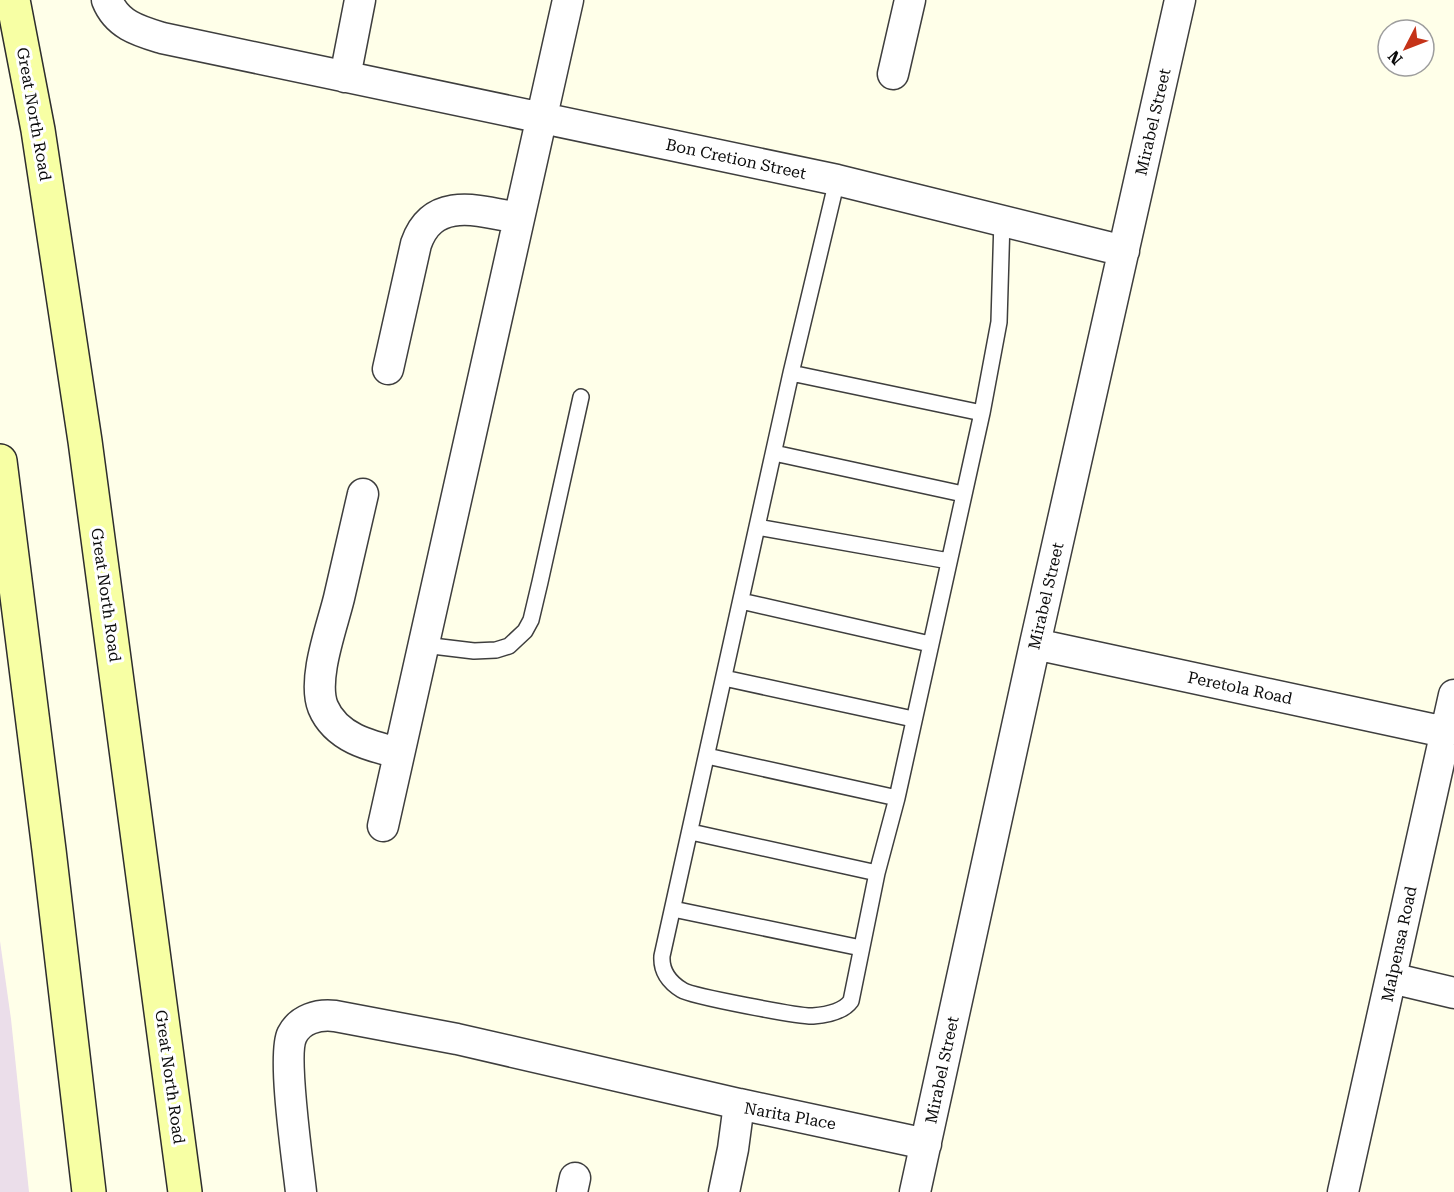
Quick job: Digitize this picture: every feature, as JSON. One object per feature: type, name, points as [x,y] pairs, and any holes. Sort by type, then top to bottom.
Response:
[{"type":"main road","name":"Great North Road","points":[[13,0],[38,130],[83,429],[185,1192]]},
{"type":"main road","points":[[0,461],[89,1192]]},
{"type":"street","name":"Bon Cretion Street","points":[[107,0],[110,8],[126,25],[162,38],[837,180],[1124,251]]},
{"type":"street","points":[[345,76],[360,0]]},
{"type":"street","points":[[383,826],[568,0]]},
{"type":"street","points":[[893,74],[910,0]]},
{"type":"street","name":"Mirabel Street","points":[[915,1192],[1180,0]]},
{"type":"street","points":[[388,369],[416,244],[424,228],[443,213],[459,209],[518,218]]},
{"type":"street","points":[[363,494],[322,669],[321,701],[329,716],[349,736],[365,744],[399,753]]},
{"type":"street","name":"Peretola Road","points":[[1035,644],[1445,732]]},
{"type":"street","name":"Malpensa Road","points":[[1343,1192],[1454,695]]},
{"type":"street","points":[[1391,978],[1454,993]]},
{"type":"street","points":[[301,1192],[289,1045],[291,1036],[301,1024],[319,1016],[335,1016],[457,1039],[739,1104]]},
{"type":"street","name":"Narita Place","points":[[724,1192],[739,1104],[926,1144]]},
{"type":"lane","points":[[837,180],[791,372],[662,965],[668,979],[686,993],[810,1017],[841,1010],[851,1001],[982,413],[999,322],[1002,220]]},
{"type":"lane","points":[[791,372],[982,413]]},
{"type":"lane","points":[[424,645],[474,651],[496,650],[509,646],[525,631],[531,620],[581,397]]},
{"type":"lane","points":[[774,453],[963,494]]},
{"type":"lane","points":[[757,526],[949,561]]},
{"type":"lane","points":[[741,602],[930,644]]},
{"type":"lane","points":[[724,678],[913,719]]},
{"type":"lane","points":[[707,756],[897,798]]},
{"type":"lane","points":[[691,832],[878,873]]},
{"type":"lane","points":[[673,909],[861,948]]},
{"type":"shaded area","points":[[0,941],[11,1019],[29,1192],[0,1192]]}]
